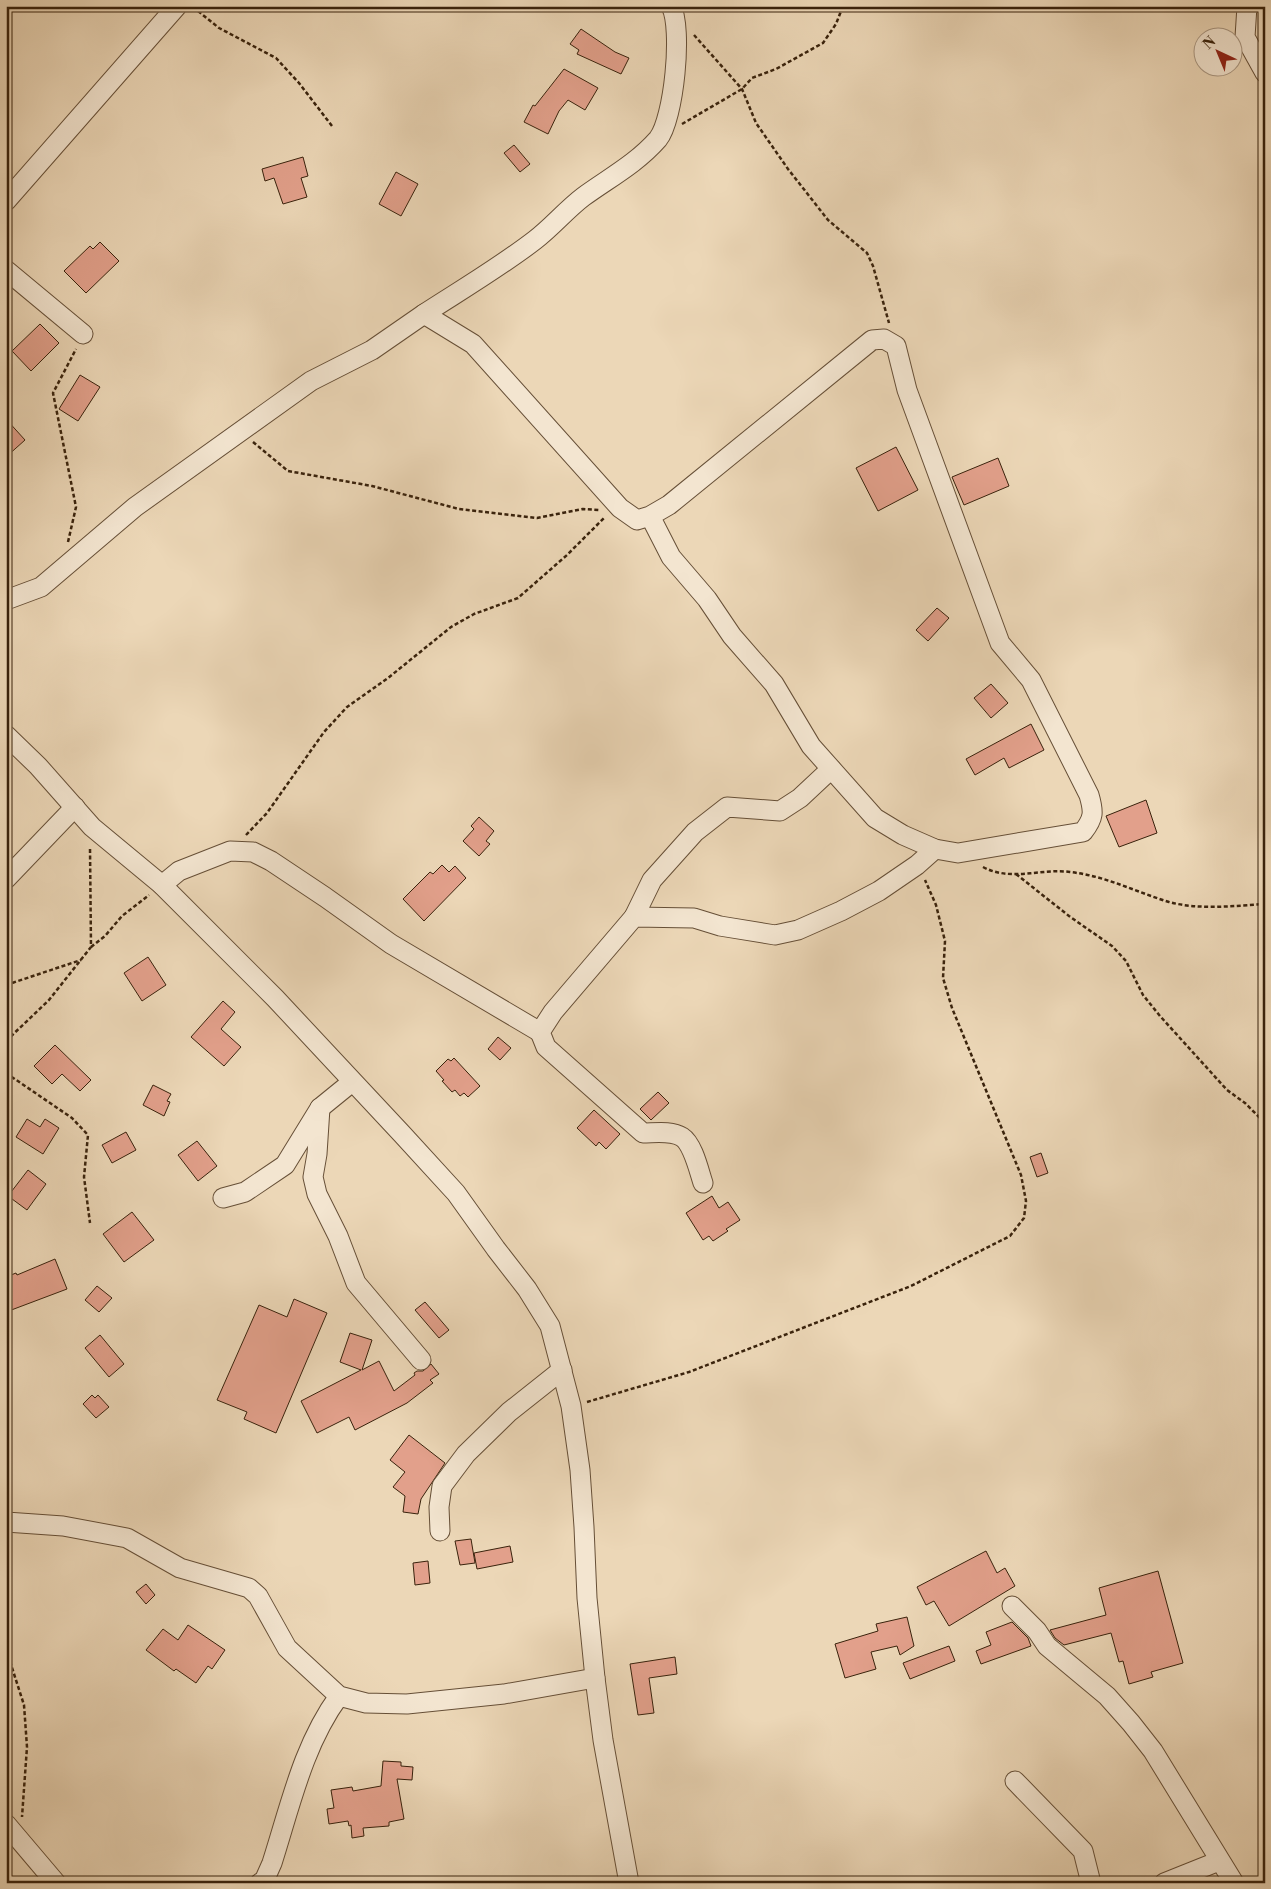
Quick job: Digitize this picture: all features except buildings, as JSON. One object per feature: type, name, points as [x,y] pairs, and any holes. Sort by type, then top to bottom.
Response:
[{"type":"street","points":[[6,201],[177,6]]},
{"type":"street","points":[[1247,6],[1245,37],[1265,73]]},
{"type":"street","points":[[6,600],[41,587],[135,507],[311,381],[372,350],[535,240],[582,198],[630,167],[659,138],[666,124],[676,59],[673,10]]},
{"type":"street","points":[[6,270],[83,334]]},
{"type":"street","points":[[424,314],[473,344],[616,509],[636,520],[650,516],[669,505],[872,340],[884,340],[896,346],[907,390],[1000,642],[1031,680],[1089,795],[1094,810],[1090,823],[1083,832],[958,853],[935,848],[903,835],[875,818],[811,746],[774,684],[732,636],[707,599],[671,557],[650,516]]},
{"type":"street","points":[[6,735],[38,766],[92,827],[162,885],[275,998],[456,1193],[527,1289],[550,1326],[571,1406],[580,1470],[587,1598],[595,1678],[603,1740],[629,1883]]},
{"type":"street","points":[[540,1032],[553,1012],[634,917],[652,880],[695,832],[727,807],[780,811],[800,798],[831,769]]},
{"type":"street","points":[[6,879],[75,807]]},
{"type":"street","points":[[634,917],[694,918],[720,926],[775,935],[798,930],[841,911],[879,891],[917,864],[935,848]]},
{"type":"street","points":[[162,885],[179,872],[230,852],[253,852],[271,861],[391,944],[540,1032],[546,1046],[642,1133],[664,1132],[682,1137],[691,1149],[703,1183]]},
{"type":"street","points":[[223,1198],[245,1192],[285,1165],[320,1108],[352,1082]]},
{"type":"street","points":[[320,1108],[317,1154],[313,1177],[317,1194],[338,1236],[356,1283],[421,1360]]},
{"type":"street","points":[[440,1531],[439,1507],[442,1486],[466,1454],[508,1412],[562,1370]]},
{"type":"street","points":[[6,1522],[63,1526],[126,1538],[180,1568],[249,1588],[258,1596],[287,1648],[338,1696],[366,1703],[407,1704],[504,1694],[595,1678]]},
{"type":"street","points":[[1012,1606],[1037,1630],[1047,1646],[1107,1696],[1131,1723],[1153,1751],[1232,1881]]},
{"type":"street","points":[[260,1883],[264,1881],[272,1863],[312,1741],[338,1696]]},
{"type":"street","points":[[1015,1781],[1083,1851],[1091,1883]]},
{"type":"street","points":[[6,1824],[20,1838],[56,1883]]},
{"type":"street","points":[[1164,1883],[1220,1861]]},
{"type":"path","points":[[192,6],[219,28],[276,58],[300,83],[332,126]]},
{"type":"path","points":[[659,138],[742,89],[752,78],[776,69],[823,43],[836,24],[843,6]]},
{"type":"path","points":[[673,10],[742,89],[756,123],[788,169],[828,220],[867,253],[873,266],[896,346]]},
{"type":"path","points":[[64,568],[76,507],[52,393],[83,334]]},
{"type":"path","points":[[242,432],[288,471],[372,486],[458,508],[537,518],[583,510],[616,509]]},
{"type":"path","points":[[230,852],[267,812],[324,732],[347,707],[388,678],[451,627],[474,614],[518,598],[616,509]]},
{"type":"path","points":[[91,948],[89,856],[92,827]]},
{"type":"path","points":[[958,853],[988,869],[1016,874],[1068,871],[1098,876],[1171,902],[1212,907],[1265,904]]},
{"type":"path","points":[[571,1406],[690,1372],[911,1286],[1010,1236],[1024,1218],[1026,1201],[1021,1175],[952,1008],[943,978],[945,941],[936,905],[917,864]]},
{"type":"path","points":[[1016,874],[1112,946],[1126,960],[1143,995],[1160,1016],[1227,1090],[1245,1102],[1265,1123]]},
{"type":"path","points":[[6,1041],[49,1000],[91,948],[105,936],[122,916],[162,885]]},
{"type":"path","points":[[6,985],[82,960]]},
{"type":"path","points":[[6,1073],[72,1118],[88,1135],[84,1177],[90,1223]]},
{"type":"path","points":[[6,1649],[24,1705],[27,1747],[20,1838]]}]
